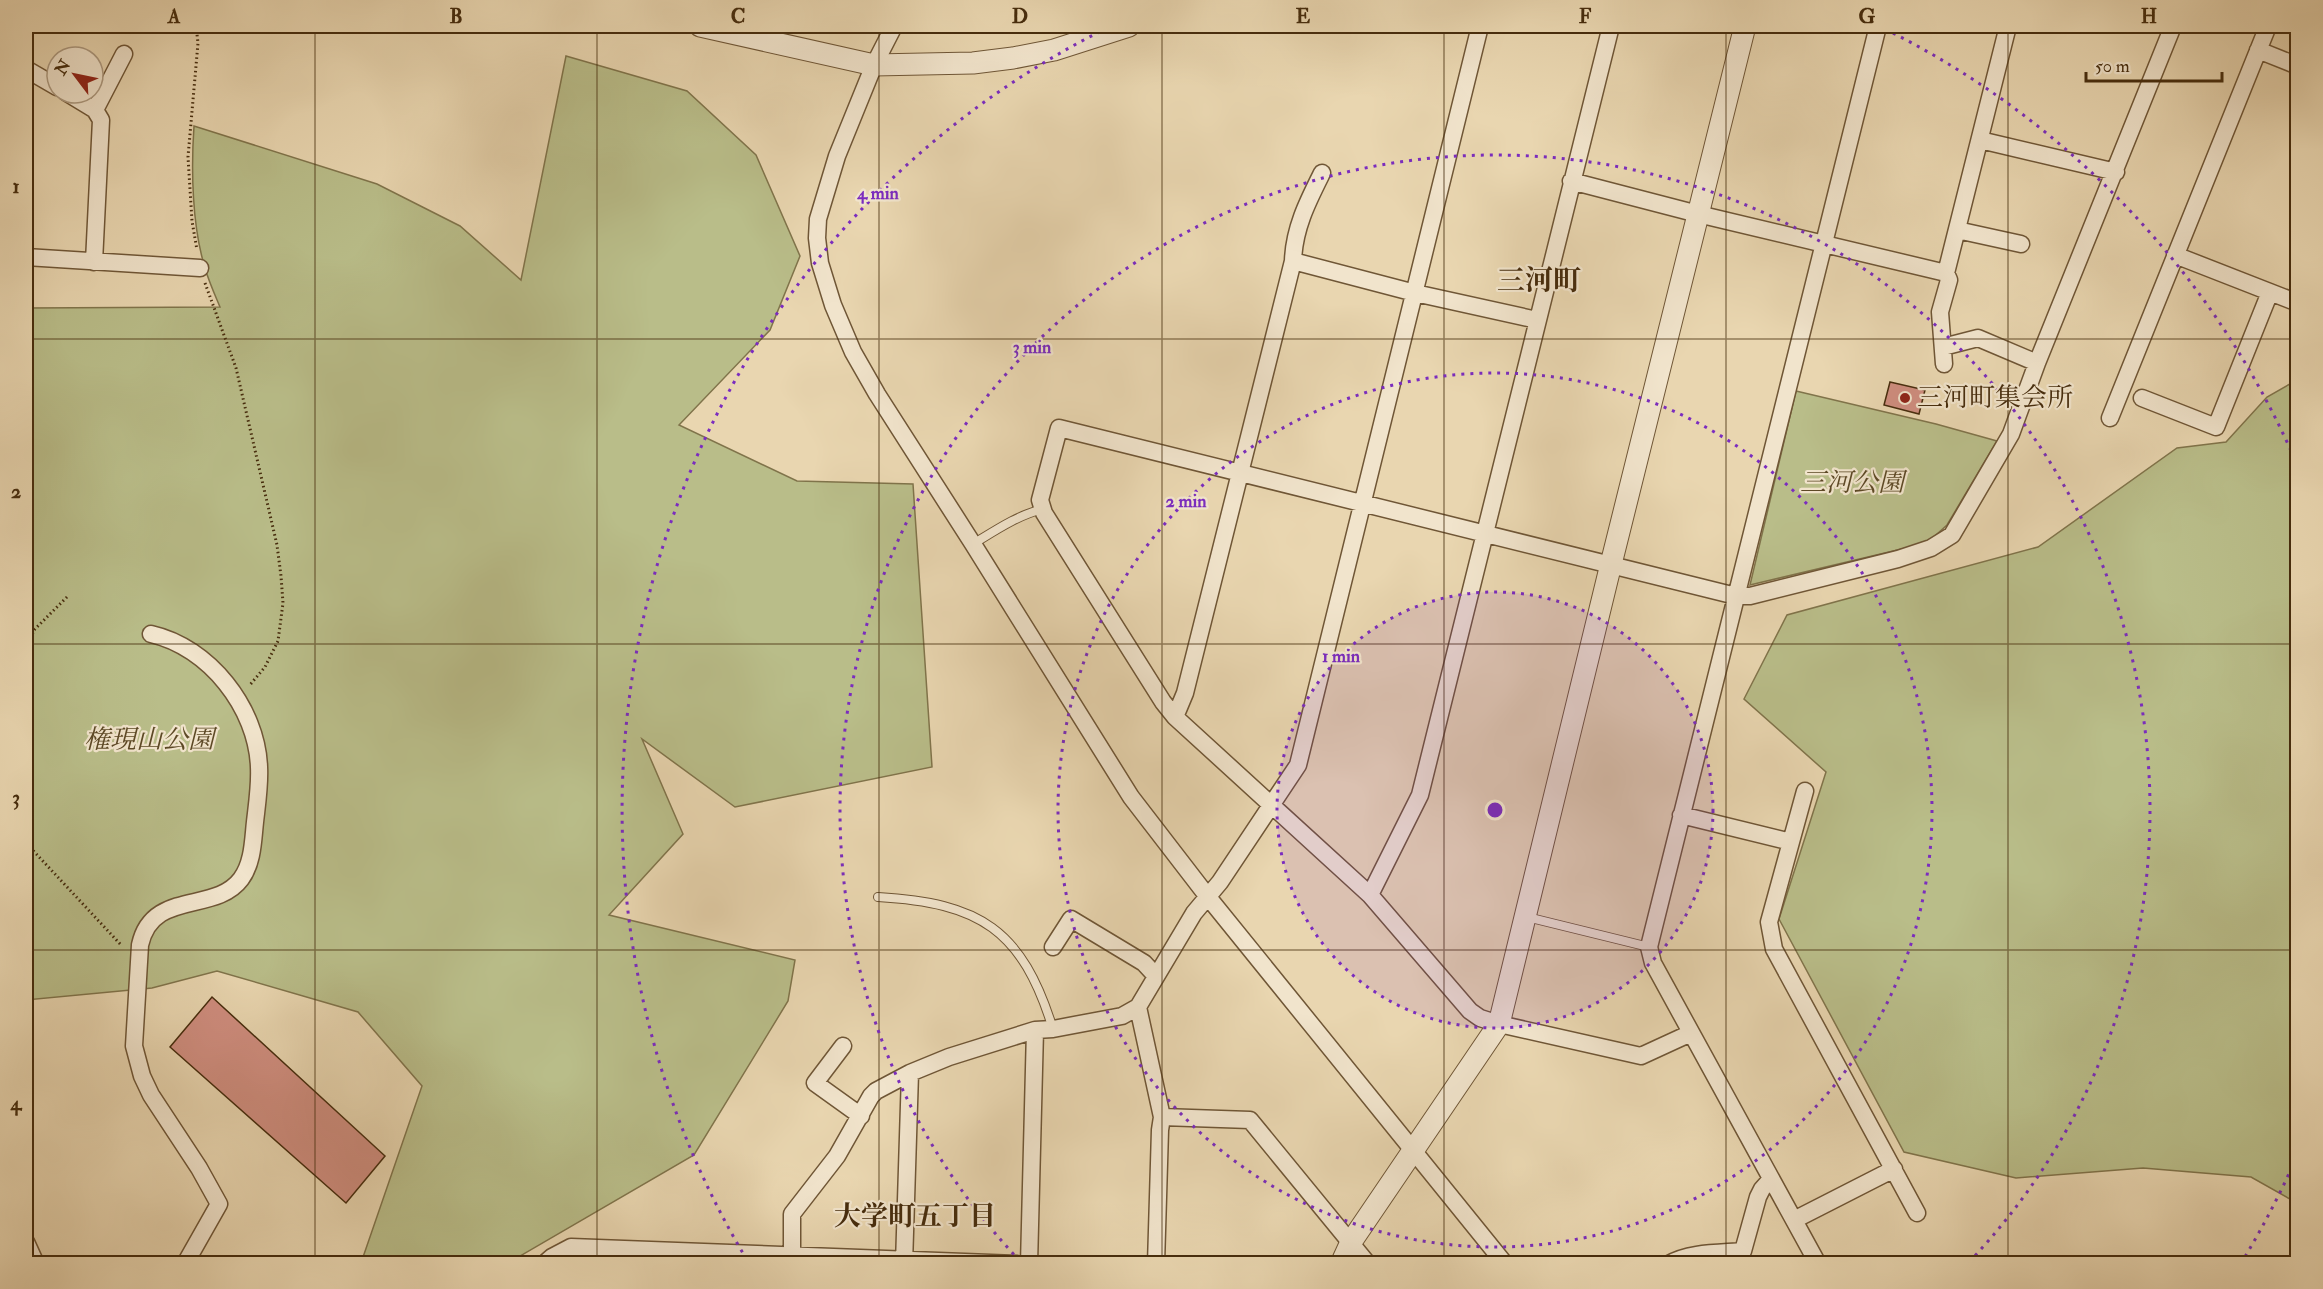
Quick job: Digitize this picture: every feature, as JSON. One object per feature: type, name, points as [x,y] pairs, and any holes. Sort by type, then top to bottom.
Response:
[{"type":"street","points":[[699,26],[874,65],[974,63],[1013,58],[1054,50],[1129,26]]},
{"type":"street","points":[[894,26],[874,65],[837,156],[818,219],[816,237],[820,263],[833,305],[853,352],[923,468],[1131,797],[1208,897],[1505,1263]]},
{"type":"street","points":[[782,1258],[792,1214],[837,1156],[876,1091],[910,1073],[949,1057],[1035,1030],[1053,1029],[1122,1016],[1138,1007],[1194,913],[1208,897],[1298,765],[1480,26]]},
{"type":"street","points":[[1370,895],[1420,795],[1611,26]]},
{"type":"street","points":[[1341,1263],[1351,1242],[1499,1024],[1745,26]]},
{"type":"street","points":[[1818,1263],[1653,963],[1648,947],[1878,26]]},
{"type":"street","points":[[2008,26],[1946,273],[1949,280],[1940,312],[1943,356],[1978,338],[2037,363]]},
{"type":"street","points":[[1691,1033],[1641,1056],[1499,1024],[1480,1018],[1461,1002],[1370,895],[1174,717],[1156,692],[1043,509],[1040,500],[1059,428],[1736,596],[1750,596],[1898,559],[1931,548],[1952,535],[2011,434],[2037,363],[2174,26]]},
{"type":"street","points":[[2110,418],[2268,26]]},
{"type":"street","points":[[2258,50],[2298,66]]},
{"type":"street","points":[[95,110],[124,54]]},
{"type":"street","points":[[26,69],[45,80]]},
{"type":"street","points":[[87,105],[95,110],[101,120],[94,262]]},
{"type":"street","points":[[1980,140],[2116,172]]},
{"type":"street","points":[[1174,717],[1185,693],[1293,261],[1293,249],[1301,217],[1322,173]]},
{"type":"street","points":[[1571,181],[1946,273]]},
{"type":"street","points":[[1957,230],[2021,244]]},
{"type":"street","points":[[2175,255],[2298,303]]},
{"type":"street","points":[[26,257],[200,268]]},
{"type":"street","points":[[1293,261],[1415,293],[1537,320]]},
{"type":"street","points":[[2142,398],[2216,427],[2270,292]]},
{"type":"street","points":[[151,634],[179,643],[199,657],[222,679],[238,700],[253,731],[260,766],[252,848],[246,872],[234,886],[226,890],[158,914],[142,933],[137,963],[134,1046],[142,1076],[151,1095],[199,1168],[219,1204],[185,1263]]},
{"type":"street","points":[[1805,791],[1769,922],[1773,949],[1917,1213]]},
{"type":"street","points":[[1682,815],[1791,843]]},
{"type":"street","points":[[1053,947],[1071,919],[1144,963],[1156,976]]},
{"type":"street","points":[[1138,1007],[1162,1117],[1156,1263]]},
{"type":"street","points":[[1029,1263],[1035,1030]]},
{"type":"street","points":[[843,1046],[815,1083],[861,1116]]},
{"type":"street","points":[[904,1261],[910,1073]]},
{"type":"street","points":[[1162,1117],[1250,1120],[1368,1263]]},
{"type":"street","points":[[1794,1220],[1894,1169]]},
{"type":"street","points":[[1669,1263],[1692,1256],[1743,1251],[1758,1197],[1771,1179]]},
{"type":"street","points":[[26,1242],[36,1263]]},
{"type":"street","points":[[550,1261],[572,1247],[665,1257],[1017,1263]]},
{"type":"lane","points":[[973,544],[1012,521],[1030,512],[1043,509]]},
{"type":"lane","points":[[878,897],[918,899],[963,911],[992,926],[1008,940],[1029,971],[1047,1008],[1053,1029]]},
{"type":"lane","points":[[1525,916],[1648,947]]},
{"type":"path","points":[[196,26],[198,43],[188,157],[192,221],[200,268],[236,368],[277,545],[283,603],[278,641],[265,667],[238,700]]},
{"type":"path","points":[[26,646],[35,629],[68,596]]},
{"type":"path","points":[[26,804],[27,844],[137,963]]},
{"type":"green space","name":"権現山公園","points":[[566,56],[687,91],[756,155],[800,256],[770,330],[679,425],[797,481],[913,484],[932,767],[735,807],[642,739],[683,834],[609,915],[795,960],[788,1001],[694,1155],[508,1263],[361,1263],[422,1086],[358,1012],[217,971],[152,988],[26,1000],[26,308],[220,307],[207,273],[197,234],[193,179],[194,126],[377,184],[460,226],[521,280]]},
{"type":"green space","points":[[2297,380],[2297,1203],[2251,1177],[2143,1168],[2016,1178],[1904,1152],[1779,919],[1826,772],[1744,699],[1787,615],[2038,547],[2177,448],[2226,442],[2267,397]]},
{"type":"green space","name":"三河公園","points":[[1796,391],[1997,441],[1947,525],[1927,543],[1750,585]]},
{"type":"building","name":"三河町集会所","points":[[1890,382],[1925,390],[1919,414],[1884,405]]},
{"type":"building","points":[[212,997],[385,1156],[346,1203],[170,1047]]},
{"type":"place","name":"三河町集会所","points":[[1905,398]]},
{"type":"district","name":"三河町","points":[[1539,281]]},
{"type":"district","name":"大学町五丁目","points":[[915,1216]]}]
